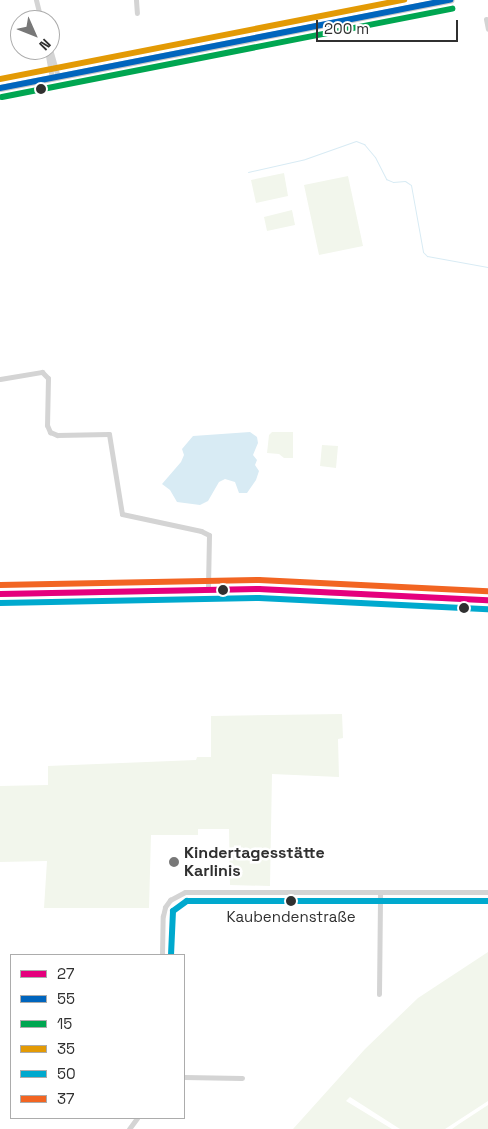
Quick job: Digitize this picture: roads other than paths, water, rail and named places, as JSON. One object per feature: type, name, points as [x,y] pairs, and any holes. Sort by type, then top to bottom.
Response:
[{"type":"main road","points":[[0,88],[450,0]]},
{"type":"street","points":[[136,0],[137,13]]},
{"type":"street","points":[[486,19],[488,29]]},
{"type":"street","points":[[51,60],[55,78]]},
{"type":"street","points":[[0,379],[42,372],[48,378],[47,425],[50,432],[57,435],[108,434],[122,514],[201,530],[209,535],[208,589]]},
{"type":"street","points":[[0,594],[208,589],[355,592],[488,600]]},
{"type":"street","points":[[162,954],[165,908],[177,895],[194,892],[380,894],[488,892]]},
{"type":"street","points":[[379,994],[380,894]]},
{"type":"street","points":[[185,1077],[242,1078]]},
{"type":"waterway","points":[[248,172],[305,159],[356,141],[364,144],[375,157],[386,179],[393,182],[405,181],[411,185],[423,252],[427,256],[488,267]]},
{"type":"place","name":"Kindertagesstätte Karlinis","points":[[174,862]]},
{"type":"place","name":"Kaubendenstraße","points":[[291,901]]}]
